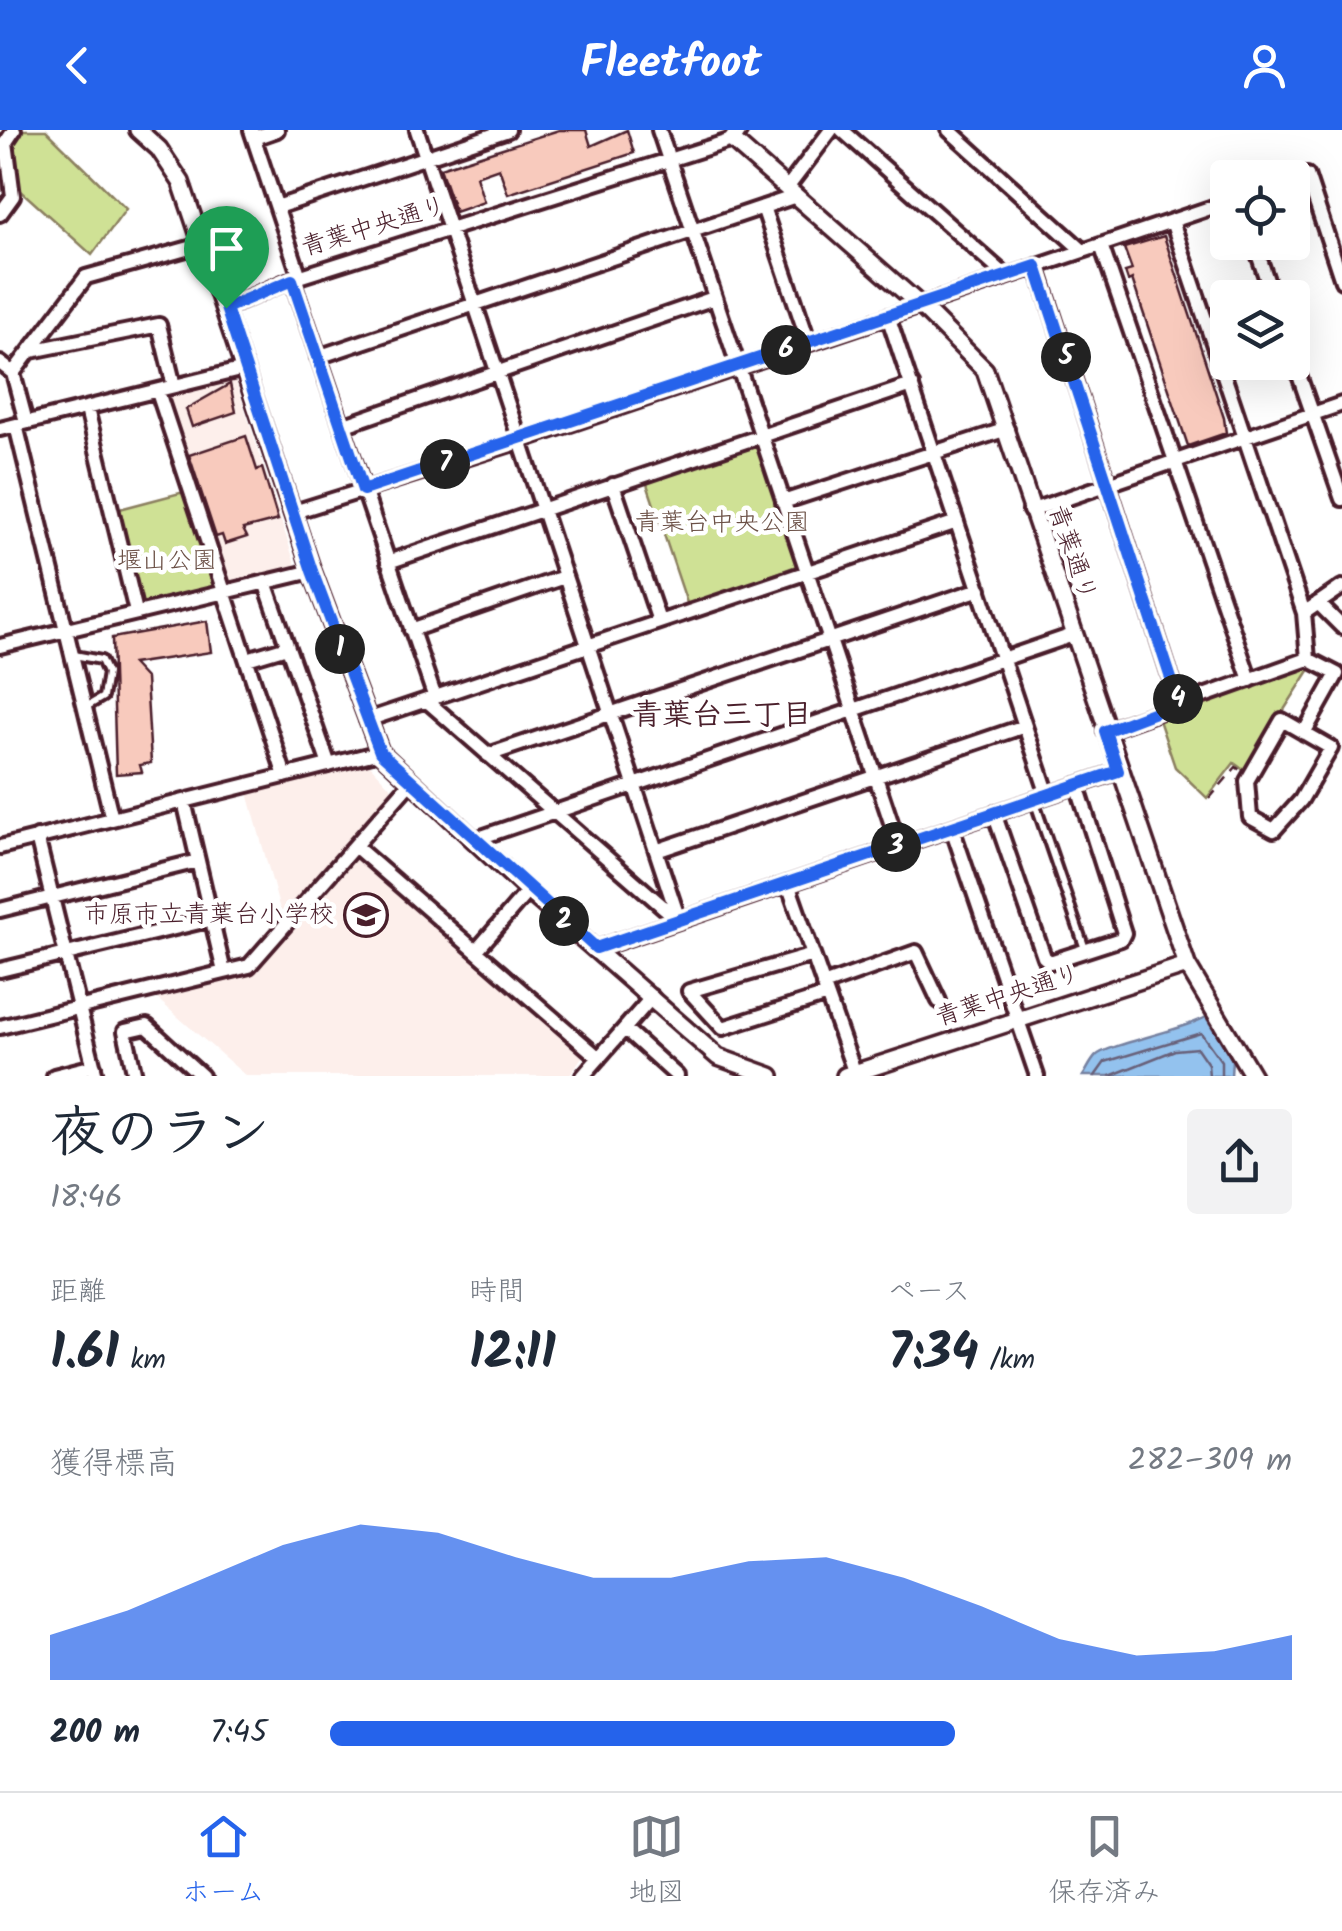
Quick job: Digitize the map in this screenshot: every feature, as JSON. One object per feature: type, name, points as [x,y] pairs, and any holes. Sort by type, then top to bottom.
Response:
[{"type":"street","points":[[0,214],[13,196],[5,166],[6,142],[14,130]]},
{"type":"street","points":[[138,130],[159,149],[181,182],[312,571],[380,752],[410,784],[718,1057],[771,1076]]},
{"type":"street","points":[[277,130],[252,134],[277,207],[318,356],[431,700],[549,811],[680,920]]},
{"type":"street","points":[[416,130],[680,920]]},
{"type":"street","points":[[277,207],[508,130]]},
{"type":"street","points":[[659,130],[899,846]]},
{"type":"street","points":[[318,356],[763,208],[792,192],[831,130]]},
{"type":"street","points":[[842,130],[1006,276]]},
{"type":"street","points":[[949,130],[1083,251]]},
{"type":"street","name":"青葉中央通り","points":[[226,308],[296,278],[736,135]]},
{"type":"street","name":"青葉通り","points":[[736,135],[792,192],[921,306],[985,370],[1187,965],[1252,1076]]},
{"type":"street","points":[[1310,185],[1342,281]]},
{"type":"street","points":[[763,208],[808,343]]},
{"type":"street","points":[[294,512],[520,441],[1210,208]]},
{"type":"street","points":[[1172,221],[1304,613],[1308,659]]},
{"type":"street","points":[[13,373],[86,277],[204,244]]},
{"type":"street","points":[[1101,245],[1250,680]]},
{"type":"street","points":[[1036,266],[1179,703]]},
{"type":"street","points":[[342,426],[714,298]]},
{"type":"street","points":[[888,316],[1048,795]]},
{"type":"street","points":[[31,351],[158,325],[174,386]]},
{"type":"street","points":[[0,363],[13,373],[20,423],[112,819]]},
{"type":"street","points":[[0,429],[244,369]]},
{"type":"street","points":[[1301,380],[1342,499]]},
{"type":"street","points":[[388,562],[912,386]]},
{"type":"street","points":[[158,392],[285,776]]},
{"type":"street","points":[[1030,511],[1342,404]]},
{"type":"street","points":[[87,409],[136,612]]},
{"type":"street","points":[[783,502],[1006,429]]},
{"type":"street","points":[[612,485],[660,622]]},
{"type":"street","points":[[366,720],[957,522]]},
{"type":"street","points":[[0,646],[312,571]]},
{"type":"street","points":[[411,630],[564,577]]},
{"type":"street","points":[[265,582],[329,765]]},
{"type":"street","points":[[1304,613],[1342,587]]},
{"type":"street","points":[[488,755],[980,589]]},
{"type":"street","points":[[1318,603],[1342,627]]},
{"type":"street","points":[[473,840],[1073,636]]},
{"type":"street","points":[[247,659],[287,647]]},
{"type":"street","points":[[1105,731],[1308,659],[1337,674],[1304,733]]},
{"type":"street","points":[[1282,720],[1304,733],[1331,748],[1301,800],[1274,830],[1250,816],[1250,776],[1282,720]]},
{"type":"street","points":[[656,851],[1026,726]]},
{"type":"street","points":[[0,847],[380,752]]},
{"type":"street","points":[[596,948],[1118,771]]},
{"type":"street","points":[[0,1028],[257,961],[410,784]]},
{"type":"street","points":[[994,813],[1044,957],[1050,962],[1121,939],[1124,934],[1077,785]]},
{"type":"street","points":[[184,801],[224,972]]},
{"type":"street","points":[[952,828],[1037,1076]]},
{"type":"street","points":[[37,838],[95,1071],[54,1076]]},
{"type":"street","points":[[356,847],[599,1058]]},
{"type":"street","points":[[0,910],[198,861]]},
{"type":"street","points":[[788,884],[850,1075]]},
{"type":"street","points":[[476,952],[528,890]]},
{"type":"street","points":[[0,970],[212,919]]},
{"type":"street","points":[[813,955],[689,991],[723,1028],[916,952],[939,1002]]},
{"type":"street","name":"青葉中央通り","points":[[850,1075],[1187,965]]},
{"type":"street","points":[[584,1076],[652,997]]},
{"type":"street","points":[[134,1076],[126,1030],[147,1026],[202,1076]]},
{"type":"street","points":[[625,1029],[677,1076]]},
{"type":"lane","points":[[73,655],[101,660],[107,673],[103,697],[86,707]]},
{"type":"lane","points":[[1034,800],[1085,950]]},
{"type":"path","points":[[1209,799],[1236,767],[1250,776]]},
{"type":"shaded area","points":[[235,379],[296,567],[231,584],[166,400],[169,395]]},
{"type":"shaded area","points":[[370,765],[395,792],[283,921],[248,793]]},
{"type":"shaded area","name":"市原市立青葉台小学校","points":[[356,857],[362,857],[584,1054],[569,1076],[246,1076],[155,997],[254,973]]},
{"type":"green space","points":[[22,130],[46,130],[126,209],[92,255],[19,189],[11,142]]},
{"type":"green space","name":"青葉台中央公園","points":[[752,443],[759,447],[799,565],[688,606],[646,481]]},
{"type":"green space","name":"堰山公園","points":[[184,492],[215,583],[211,588],[144,606],[138,602],[116,510]]},
{"type":"green space","points":[[1312,666],[1245,771],[1234,763],[1207,798],[1175,767],[1159,720]]},
{"type":"water","points":[[1206,1017],[1232,1059],[1231,1076],[1083,1076],[1094,1058],[1103,1052]]},
{"type":"building","points":[[559,130],[586,130],[591,146],[627,130],[634,153],[508,194],[499,168],[476,176],[484,202],[455,212],[440,168]]},
{"type":"building","points":[[1164,236],[1226,433],[1188,446],[1132,279],[1128,281],[1125,272],[1132,270],[1124,248]]},
{"type":"building","points":[[230,384],[236,412],[192,427],[186,409]]},
{"type":"building","points":[[246,436],[257,470],[262,468],[278,520],[243,529],[247,537],[225,544],[222,535],[216,537],[189,455]]},
{"type":"building","points":[[207,621],[211,652],[132,664],[146,679],[151,763],[140,765],[142,772],[116,774],[112,638]]},
{"type":"place","name":"市原市立青葉台小学校","points":[[366,915]]},
{"type":"district","name":"青葉台三丁目","points":[[722,716]]},
{"type":"route","points":[[1036,266],[1179,703],[1105,731],[1118,771],[596,948],[410,784],[380,752],[312,571],[226,308],[292,280],[363,490],[520,441],[1036,266]]}]
